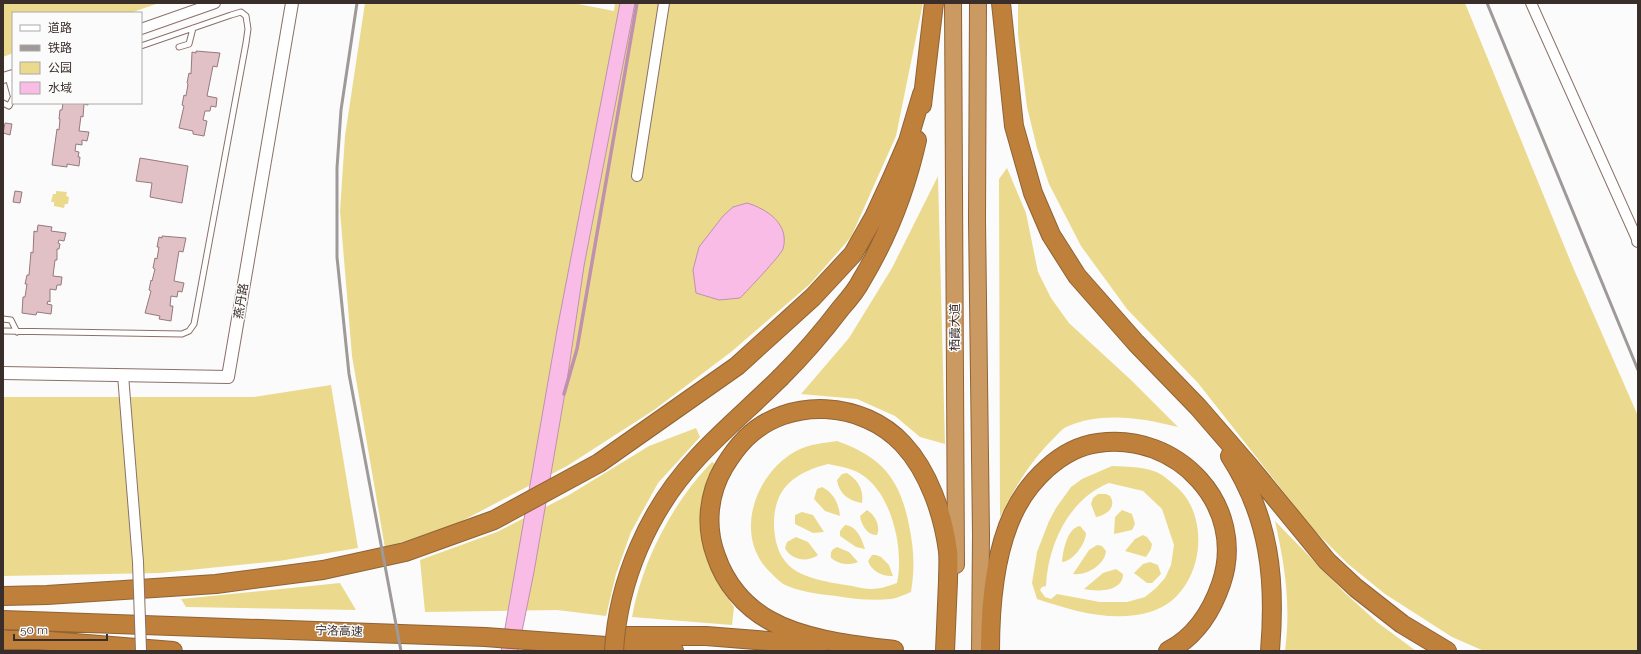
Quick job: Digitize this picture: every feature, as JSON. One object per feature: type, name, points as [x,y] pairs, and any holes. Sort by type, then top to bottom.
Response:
[{"type":"highway","points":[[614,651],[615,632],[626,582],[652,518],[697,458],[781,377],[823,332],[861,282],[881,243],[912,165],[920,129],[922,94],[931,35],[934,3]]},
{"type":"highway","name":"栖霞大道","points":[[952,3],[956,565],[954,651]]},
{"type":"highway","name":"栖霞大道","points":[[978,3],[977,220],[981,535],[980,651]]},
{"type":"highway","points":[[1001,3],[1014,126],[1033,193],[1051,235],[1077,276],[1136,343],[1198,407],[1250,467],[1327,562],[1356,588],[1402,624],[1447,651]]},
{"type":"highway","points":[[3,596],[216,584],[323,570],[405,552],[494,520],[600,463],[737,366],[813,297],[853,254],[874,217],[908,141],[922,94]]},
{"type":"highway","points":[[1198,407],[1237,467],[1249,490],[1259,516],[1266,542],[1270,568],[1273,612],[1270,651]]},
{"type":"highway","points":[[900,651],[856,645],[811,635],[782,626],[753,609],[733,589],[725,578],[713,549],[710,532],[709,517],[714,491],[730,458],[746,438],[766,423],[804,410],[841,410],[878,424],[903,444],[915,458],[925,475],[938,508],[948,552],[945,651]]},
{"type":"highway","points":[[990,651],[990,626],[997,571],[1007,530],[1022,499],[1045,470],[1062,457],[1097,443],[1115,442],[1135,444],[1162,453],[1179,461],[1194,473],[1204,485],[1214,499],[1222,518],[1226,538],[1226,560],[1217,596],[1196,630],[1182,644],[1168,651]]},
{"type":"highway","name":"宁洛高速","points":[[3,620],[485,637],[674,651]]},
{"type":"highway","points":[[485,637],[706,636],[894,650]]},
{"type":"highway","points":[[3,640],[38,640],[172,651]]},
{"type":"street","points":[[142,29],[215,3]]},
{"type":"street","name":"燕丹路","points":[[3,373],[228,377],[292,3]]},
{"type":"street","points":[[637,176],[664,3]]},
{"type":"street","points":[[1531,3],[1638,240]]},
{"type":"street","points":[[123,375],[138,562],[141,651]]},
{"type":"lane","points":[[3,331],[182,334],[189,331],[194,324],[248,29],[246,16],[241,12],[142,46]]},
{"type":"lane","points":[[179,47],[189,44],[193,28]]},
{"type":"lane","points":[[8,76],[12,91]]},
{"type":"lane","points":[[3,102],[9,106],[12,100]]},
{"type":"lane","points":[[3,319],[11,320],[17,332]]},
{"type":"green space","points":[[3,3],[159,3],[133,12],[12,12],[12,53],[3,57]]},
{"type":"green space","points":[[365,3],[573,3],[614,11],[615,3],[923,3],[896,136],[851,237],[810,284],[731,352],[654,410],[567,466],[458,523],[385,548],[352,356],[340,211],[345,136]]},
{"type":"green space","points":[[1018,3],[1465,3],[1572,265],[1638,416],[1638,651],[1484,651],[1452,637],[1385,594],[1348,564],[1312,528],[1198,383],[1127,309],[1081,246],[1049,184],[1037,148],[1027,107],[1018,35]]},
{"type":"green space","points":[[1007,168],[1026,213],[1038,272],[1051,298],[1069,323],[1131,380],[1178,427],[1136,419],[1107,418],[1079,422],[1066,427],[1038,455],[1018,485],[1000,517],[999,179]]},
{"type":"green space","points":[[938,176],[945,444],[920,437],[895,416],[857,399],[801,394],[849,338],[892,268]]},
{"type":"green space","points":[[56,191],[67,192],[66,196],[69,197],[68,204],[65,204],[64,208],[54,206],[54,202],[51,202],[53,194],[56,194]]},
{"type":"green space","points":[[331,385],[358,548],[279,561],[160,573],[3,576],[3,397],[254,397]]},
{"type":"green space","points":[[696,428],[700,437],[658,483],[631,532],[616,574],[606,616],[557,610],[425,612],[420,560],[497,532],[569,495],[649,446]]},
{"type":"green space","points":[[837,441],[866,454],[877,462],[894,482],[905,509],[912,542],[913,567],[911,592],[891,599],[870,600],[802,591],[783,584],[772,574],[760,559],[753,543],[751,525],[753,508],[759,491],[769,475],[781,461],[796,451],[811,445]],"holes":[[[828,464],[843,467],[861,474],[875,486],[883,498],[894,526],[897,541],[899,556],[897,583],[871,589],[822,581],[797,572],[790,567],[780,553],[774,527],[777,502],[781,493],[795,478],[805,472]]]},
{"type":"green space","points":[[712,462],[718,466],[707,485],[702,504],[700,520],[701,535],[710,565],[725,594],[734,607],[732,625],[632,617],[643,575],[661,534],[684,495]]},
{"type":"green space","points":[[1112,466],[1144,468],[1162,475],[1185,496],[1193,511],[1198,528],[1198,546],[1195,563],[1189,579],[1179,594],[1166,605],[1150,612],[1136,615],[1107,616],[1065,608],[1037,599],[1032,583],[1037,552],[1049,521],[1056,508],[1071,487],[1082,479]],"holes":[[[1109,483],[1143,491],[1162,509],[1174,545],[1171,565],[1165,578],[1156,588],[1145,597],[1127,602],[1100,602],[1057,594],[1051,599],[1045,597],[1040,590],[1042,587],[1046,586],[1051,554],[1056,539],[1063,525],[1083,500],[1095,490]]]},
{"type":"green space","points":[[847,473],[857,482],[861,490],[862,503],[853,501],[845,496],[838,485],[837,480],[842,474]]},
{"type":"green space","points":[[822,487],[830,492],[835,499],[840,516],[825,511],[814,499],[817,489]]},
{"type":"green space","points":[[1098,494],[1106,494],[1110,496],[1112,500],[1112,507],[1104,514],[1096,517],[1091,504],[1093,498]]},
{"type":"green space","points":[[867,510],[878,524],[877,535],[868,532],[862,523],[860,516]]},
{"type":"green space","points":[[1122,510],[1132,514],[1135,524],[1132,530],[1114,534],[1115,517]]},
{"type":"green space","points":[[802,512],[813,515],[824,532],[813,533],[795,524],[795,515]]},
{"type":"green space","points":[[1275,521],[1345,593],[1377,622],[1416,651],[1285,651],[1287,634],[1286,586],[1282,554]]},
{"type":"green space","points":[[845,525],[856,530],[861,537],[865,549],[856,547],[840,536],[840,531]]},
{"type":"green space","points":[[1080,526],[1086,533],[1084,542],[1074,556],[1062,562],[1063,552],[1069,535]]},
{"type":"green space","points":[[1143,535],[1147,537],[1152,544],[1146,557],[1125,551],[1135,539]]},
{"type":"green space","points":[[796,537],[808,542],[818,555],[809,559],[800,559],[791,555],[785,548],[787,542]]},
{"type":"green space","points":[[1097,545],[1102,546],[1106,551],[1105,556],[1099,565],[1084,573],[1073,574],[1089,550]]},
{"type":"green space","points":[[837,547],[849,552],[858,562],[847,564],[840,563],[831,558],[831,552]]},
{"type":"green space","points":[[872,555],[881,557],[889,565],[893,576],[878,573],[872,568],[868,561]]},
{"type":"green space","points":[[1150,562],[1158,565],[1161,574],[1152,583],[1147,583],[1134,573],[1143,564]]},
{"type":"green space","points":[[1116,569],[1123,574],[1122,580],[1119,584],[1102,590],[1084,589],[1103,573]]},
{"type":"green space","points":[[340,583],[356,610],[186,607],[181,599]]},
{"type":"water","points":[[620,3],[635,3],[584,266],[567,381],[534,572],[518,651],[501,651],[557,330]]},
{"type":"water","points":[[747,203],[762,209],[780,225],[784,240],[781,253],[740,298],[719,300],[696,293],[693,270],[699,247],[723,216],[733,207]]},
{"type":"building","points":[[196,51],[220,53],[217,67],[213,66],[207,96],[217,98],[216,107],[211,106],[210,111],[205,111],[203,120],[207,121],[204,136],[193,134],[193,131],[179,128],[184,106],[182,105],[184,95],[186,96],[189,73],[191,74],[192,52],[196,53]]},
{"type":"building","points":[[63,104],[84,104],[83,117],[81,116],[79,131],[89,132],[87,141],[82,140],[82,145],[76,144],[75,151],[79,152],[78,157],[80,157],[79,166],[67,164],[67,167],[52,165],[57,129],[59,130],[60,110],[62,110]]},
{"type":"building","points":[[5,123],[12,124],[10,135],[3,133]]},
{"type":"building","points":[[140,158],[188,166],[182,203],[150,197],[152,183],[136,181]]},
{"type":"building","points":[[15,191],[22,192],[20,203],[13,202]]},
{"type":"building","points":[[38,225],[52,227],[51,231],[66,233],[64,241],[59,240],[58,243],[60,244],[59,249],[57,249],[57,260],[55,260],[53,276],[62,277],[61,285],[57,285],[56,290],[50,289],[50,302],[48,301],[47,304],[52,305],[51,314],[37,312],[36,315],[22,313],[23,297],[25,297],[27,284],[25,284],[27,275],[29,275],[31,252],[33,253],[34,231],[37,232]]},
{"type":"building","points":[[162,236],[186,238],[183,252],[179,251],[174,281],[184,283],[182,292],[178,291],[177,297],[171,296],[170,306],[173,306],[171,321],[159,319],[160,316],[145,313],[151,291],[149,290],[151,280],[152,281],[155,269],[153,268],[155,258],[157,259],[159,237],[162,238]]},
{"type":"waterway","points":[[564,394],[577,349],[637,3]]},
{"type":"railway","points":[[357,3],[341,110],[337,168],[337,257],[349,374],[401,651]]},
{"type":"railway","points":[[1487,3],[1638,370]]}]
